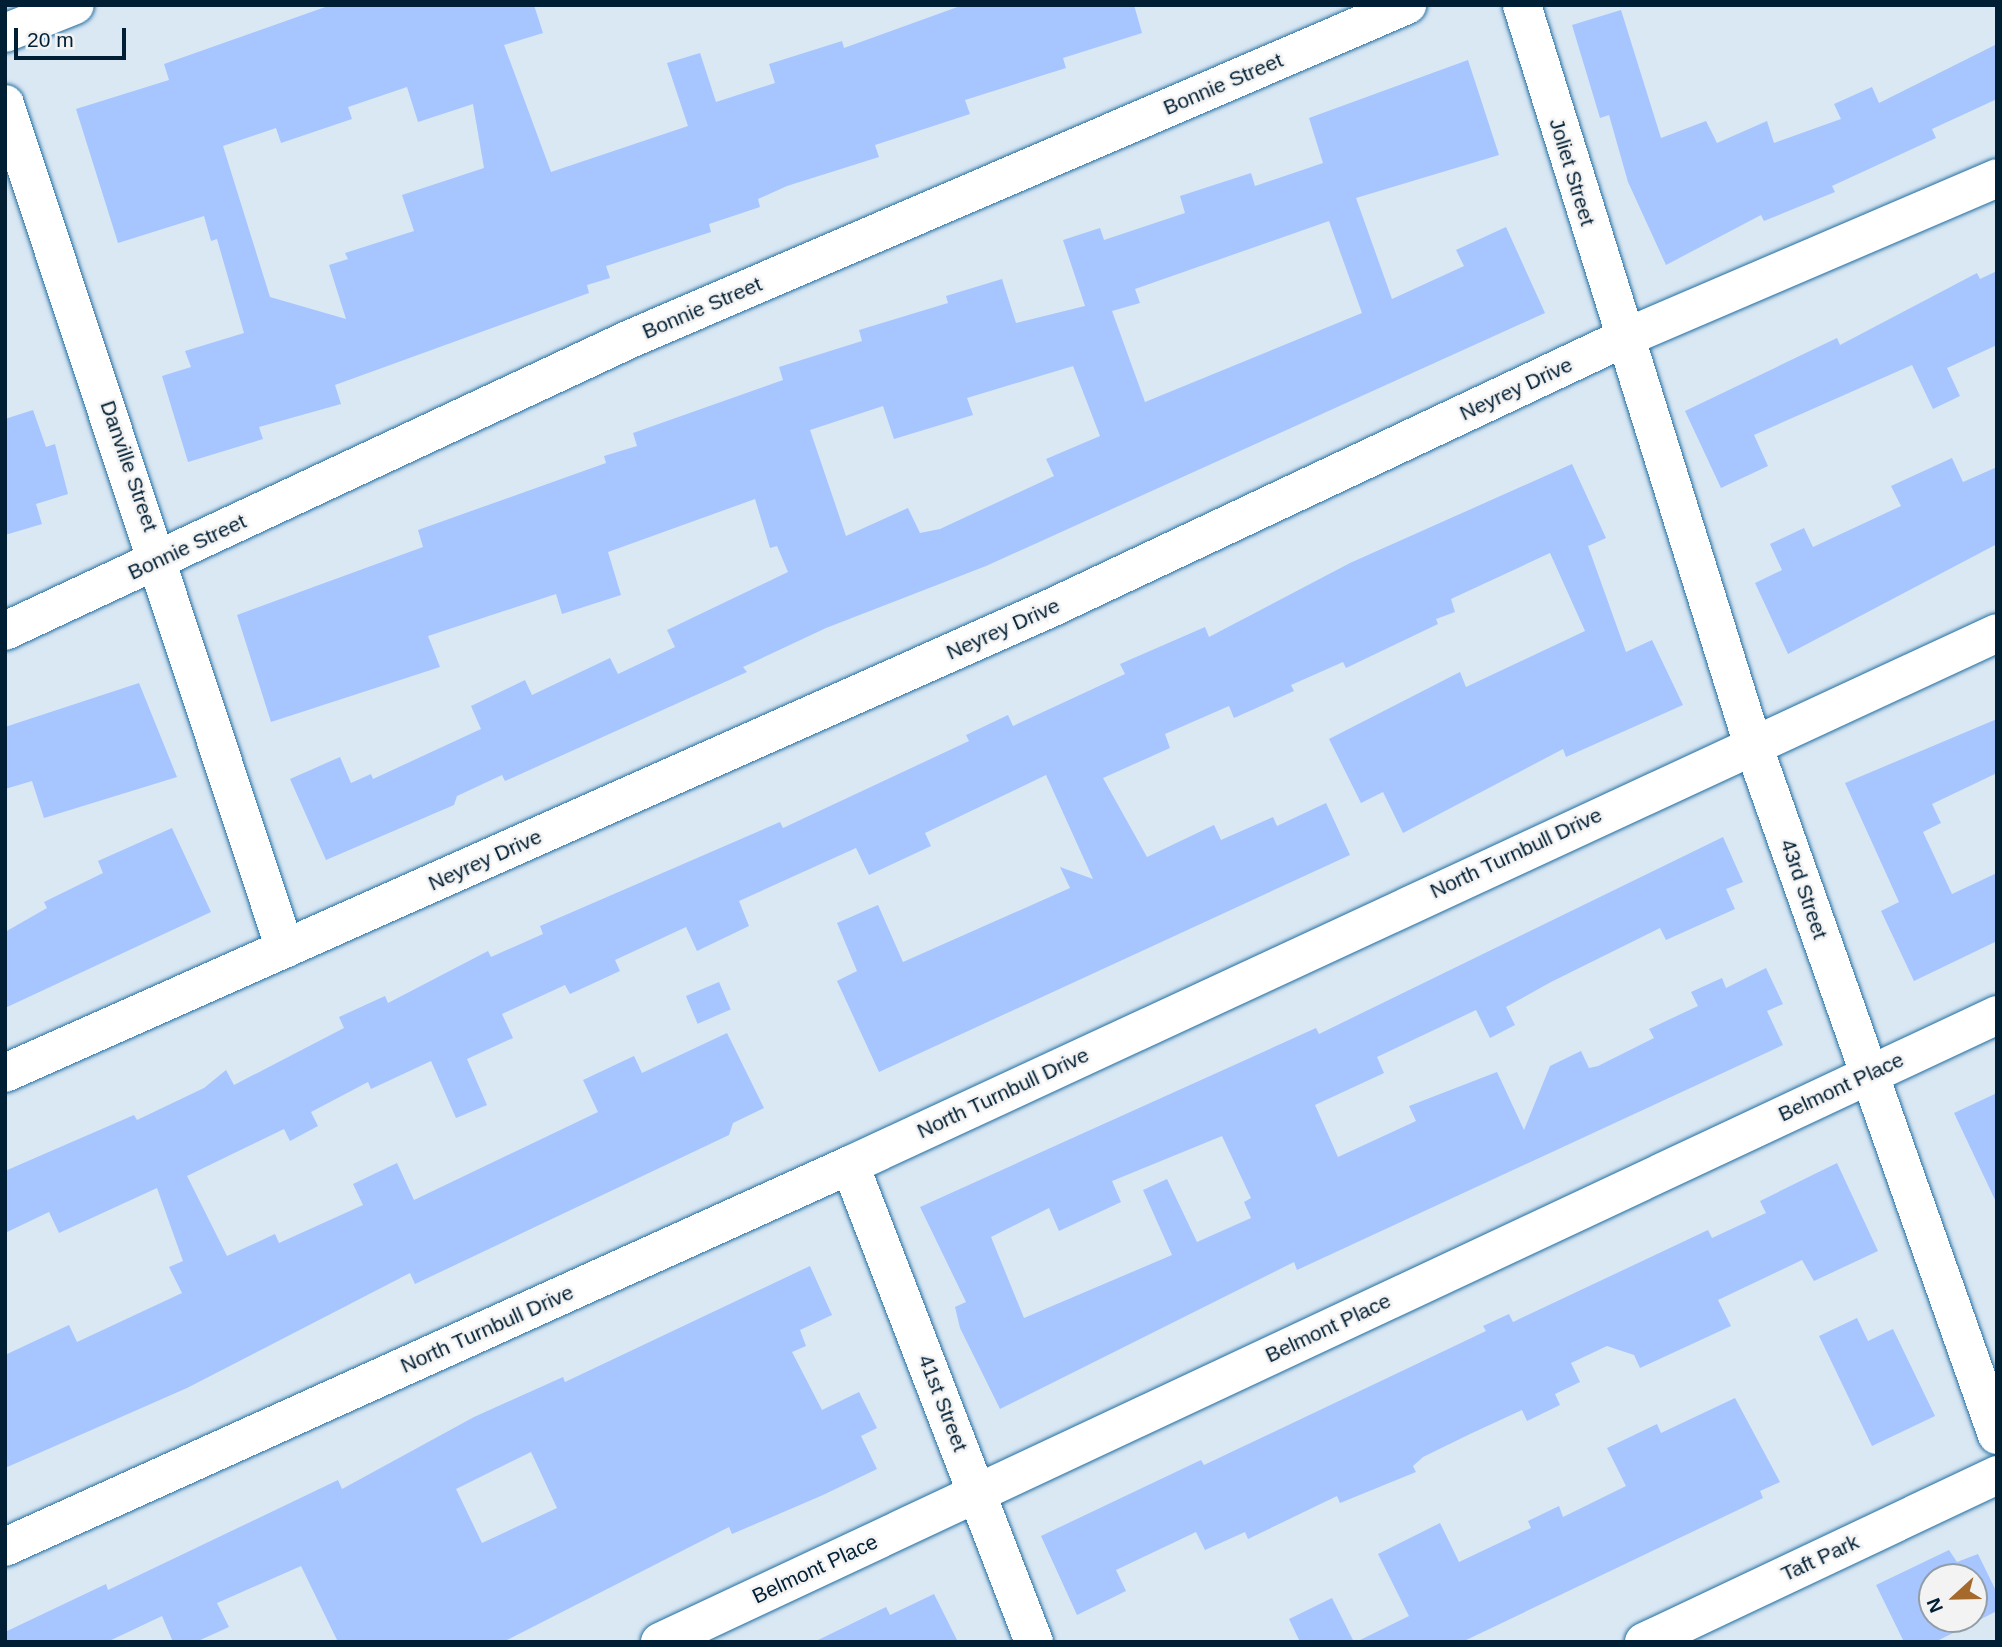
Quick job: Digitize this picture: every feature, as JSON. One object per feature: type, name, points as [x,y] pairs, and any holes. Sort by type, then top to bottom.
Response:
[{"type":"street","points":[[5,33],[75,5]]},
{"type":"street","name":"Bonnie Street","points":[[5,631],[630,339],[1407,5]]},
{"type":"street","name":"Joliet Street","points":[[1522,5],[1622,340]]},
{"type":"street","name":"Danville Street","points":[[5,104],[161,559],[285,949]]},
{"type":"street","name":"Neyrey Drive","points":[[5,1073],[1053,607],[1622,340],[1997,178]]},
{"type":"street","name":"43rd Street","points":[[1622,340],[1752,742],[1997,1435]]},
{"type":"street","name":"North Turnbull Drive","points":[[5,1547],[850,1165],[1752,742],[1997,633]]},
{"type":"street","name":"Belmont Place","points":[[660,1642],[1997,1015]]},
{"type":"street","name":"41st Street","points":[[850,1165],[1034,1642]]},
{"type":"street","name":"Taft Park","points":[[1644,1642],[1997,1475]]},
{"type":"building","points":[[331,5],[534,5],[543,33],[504,45],[551,172],[688,126],[667,63],[700,53],[716,102],[775,83],[769,64],[842,41],[844,48],[963,5],[1134,5],[1142,33],[1063,58],[1066,68],[965,100],[970,114],[875,145],[879,157],[787,186],[758,199],[760,207],[709,224],[711,232],[606,266],[610,278],[587,285],[589,293],[335,385],[341,404],[259,427],[263,439],[188,462],[162,376],[191,367],[185,351],[244,333],[217,239],[211,241],[204,216],[118,243],[76,109],[169,80],[164,64]],"holes":[[[407,87],[418,122],[473,104],[484,168],[402,195],[414,231],[345,253],[348,259],[329,265],[346,319],[270,297],[223,146],[276,128],[281,143],[352,119],[348,107]]]},
{"type":"building","points":[[1621,10],[1661,138],[1706,121],[1717,143],[1767,121],[1774,143],[1841,119],[1834,104],[1872,87],[1879,103],[1997,44],[1997,99],[1932,129],[1936,138],[1832,186],[1835,192],[1764,221],[1761,215],[1666,265],[1628,182],[1609,115],[1600,118],[1572,25]]},
{"type":"building","points":[[1468,60],[1499,155],[1356,198],[1392,299],[1464,266],[1456,250],[1506,227],[1545,313],[986,566],[826,628],[743,667],[747,672],[505,781],[502,775],[457,796],[454,805],[326,860],[290,779],[340,757],[351,783],[371,774],[373,779],[481,729],[471,706],[525,680],[532,695],[610,658],[618,674],[675,647],[667,630],[788,572],[777,546],[770,548],[755,499],[608,552],[621,595],[562,614],[556,594],[428,636],[440,667],[271,722],[237,615],[423,547],[418,530],[606,463],[604,456],[637,446],[633,433],[783,380],[779,367],[862,341],[859,330],[948,303],[946,296],[1002,279],[1016,323],[1085,306],[1063,240],[1100,228],[1104,240],[1185,213],[1180,196],[1251,173],[1255,186],[1323,163],[1309,118]],"holes":[[[1329,221],[1362,313],[1145,402],[1112,311],[1140,303],[1135,289]],[[1073,366],[1100,436],[1046,459],[1054,476],[940,529],[920,533],[908,508],[846,536],[810,430],[883,406],[894,439],[973,415],[967,398]]]},
{"type":"building","points":[[1997,271],[1997,345],[1947,368],[1960,396],[1933,409],[1912,365],[1754,435],[1768,466],[1721,488],[1685,411],[1837,338],[1840,345],[1977,273],[1980,279]]},
{"type":"building","points":[[33,410],[46,447],[55,444],[68,494],[36,504],[42,524],[5,535],[5,419]]},
{"type":"building","points":[[1952,458],[1963,482],[1997,467],[1997,544],[1788,654],[1755,583],[1782,570],[1770,544],[1804,528],[1813,547],[1901,506],[1891,486]]},
{"type":"building","points":[[1572,464],[1606,538],[1588,546],[1626,652],[1652,640],[1683,705],[1566,757],[1563,749],[1403,833],[1383,792],[1361,803],[1329,739],[1460,672],[1466,687],[1585,631],[1550,553],[1451,599],[1455,612],[1436,619],[1438,624],[1346,668],[1343,662],[1291,685],[1294,691],[1234,718],[1229,706],[1165,734],[1170,748],[1103,778],[1147,857],[1214,825],[1221,840],[1273,817],[1277,826],[1326,803],[1350,855],[879,1072],[837,981],[857,971],[837,923],[878,905],[903,962],[1070,888],[1060,867],[1093,879],[1046,775],[925,833],[931,846],[869,875],[856,848],[739,901],[749,926],[697,951],[686,927],[615,960],[620,971],[570,994],[565,985],[502,1014],[513,1038],[467,1059],[487,1105],[456,1118],[431,1061],[371,1089],[368,1082],[311,1112],[318,1126],[290,1141],[284,1129],[187,1176],[227,1256],[275,1234],[279,1243],[363,1205],[353,1184],[397,1163],[414,1200],[598,1112],[583,1080],[634,1056],[642,1073],[727,1033],[764,1108],[733,1123],[729,1135],[415,1284],[410,1273],[187,1388],[5,1468],[5,1355],[69,1325],[77,1342],[182,1293],[169,1267],[183,1261],[157,1188],[59,1233],[49,1212],[5,1233],[5,1171],[134,1115],[137,1120],[204,1088],[226,1070],[234,1085],[344,1028],[339,1017],[385,996],[388,1003],[488,951],[491,957],[543,934],[540,926],[780,822],[783,828],[969,741],[966,735],[1008,715],[1013,726],[1125,674],[1120,664],[1205,627],[1209,637],[1350,563]]},
{"type":"building","points":[[139,683],[177,777],[44,818],[32,781],[5,789],[5,727]]},
{"type":"building","points":[[1997,719],[1997,773],[1932,804],[1941,823],[1923,832],[1952,894],[1997,873],[1997,941],[1914,981],[1881,911],[1899,902],[1845,783]]},
{"type":"building","points":[[172,828],[211,912],[5,1008],[5,932],[47,908],[44,902],[103,873],[98,861]]},
{"type":"building","points":[[1723,837],[1743,882],[1726,889],[1735,909],[1666,940],[1660,928],[1551,982],[1506,1007],[1515,1025],[1490,1038],[1476,1010],[1377,1057],[1384,1073],[1315,1105],[1338,1157],[1416,1121],[1409,1106],[1497,1072],[1524,1130],[1550,1066],[1581,1051],[1589,1068],[1598,1066],[1654,1038],[1649,1029],[1698,1006],[1691,992],[1722,978],[1726,988],[1766,968],[1783,1004],[1767,1011],[1783,1045],[1297,1270],[1294,1262],[1000,1409],[960,1328],[955,1307],[966,1302],[920,1207],[1316,1028],[1319,1034]],"holes":[[[1222,1136],[1251,1198],[1244,1202],[1251,1218],[1197,1242],[1167,1179],[1143,1190],[1172,1255],[1024,1318],[991,1237],[1049,1208],[1059,1231],[1121,1202],[1112,1181]]]},
{"type":"building","points":[[719,982],[731,1010],[698,1024],[686,996]]},
{"type":"building","points":[[1997,1093],[1997,1204],[1954,1113]]},
{"type":"building","points":[[1837,1163],[1878,1251],[1814,1281],[1802,1260],[1718,1300],[1731,1326],[1640,1368],[1634,1355],[1607,1346],[1571,1363],[1580,1382],[1555,1394],[1560,1405],[1527,1421],[1522,1410],[1470,1434],[1423,1457],[1413,1466],[1416,1472],[1340,1503],[1337,1496],[1248,1539],[1245,1532],[1205,1550],[1196,1532],[1116,1570],[1126,1591],[1077,1615],[1041,1536],[1201,1460],[1204,1465],[1486,1331],[1483,1326],[1509,1314],[1513,1322],[1708,1230],[1712,1238],[1766,1213],[1760,1201]]},
{"type":"building","points":[[810,1266],[832,1315],[800,1330],[806,1346],[792,1352],[822,1410],[859,1392],[877,1428],[861,1436],[877,1469],[732,1534],[729,1527],[503,1642],[338,1642],[301,1566],[217,1603],[229,1627],[196,1642],[173,1642],[162,1616],[107,1642],[5,1642],[5,1632],[106,1584],[108,1590],[338,1480],[342,1489],[474,1417],[563,1377],[565,1382]],"holes":[[[531,1452],[557,1508],[482,1543],[456,1489]]]},
{"type":"building","points":[[1857,1318],[1868,1341],[1893,1329],[1935,1416],[1872,1446],[1819,1336]]},
{"type":"building","points":[[1735,1398],[1780,1482],[1760,1491],[1763,1498],[1462,1642],[1356,1642],[1409,1616],[1378,1554],[1440,1523],[1459,1562],[1531,1528],[1528,1521],[1559,1506],[1563,1517],[1626,1486],[1607,1448],[1657,1424],[1661,1433]]},
{"type":"building","points":[[1949,1550],[1957,1562],[1978,1554],[1982,1563],[1922,1563]]},
{"type":"building","points":[[1918,1565],[1918,1633],[1953,1633],[1935,1642],[1904,1642],[1876,1585]]},
{"type":"building","points":[[1988,1575],[1997,1593],[1997,1611],[1988,1616]]},
{"type":"building","points":[[934,1594],[958,1642],[814,1642],[886,1607],[890,1615]]},
{"type":"building","points":[[1332,1598],[1354,1642],[1300,1642],[1289,1619]]}]
